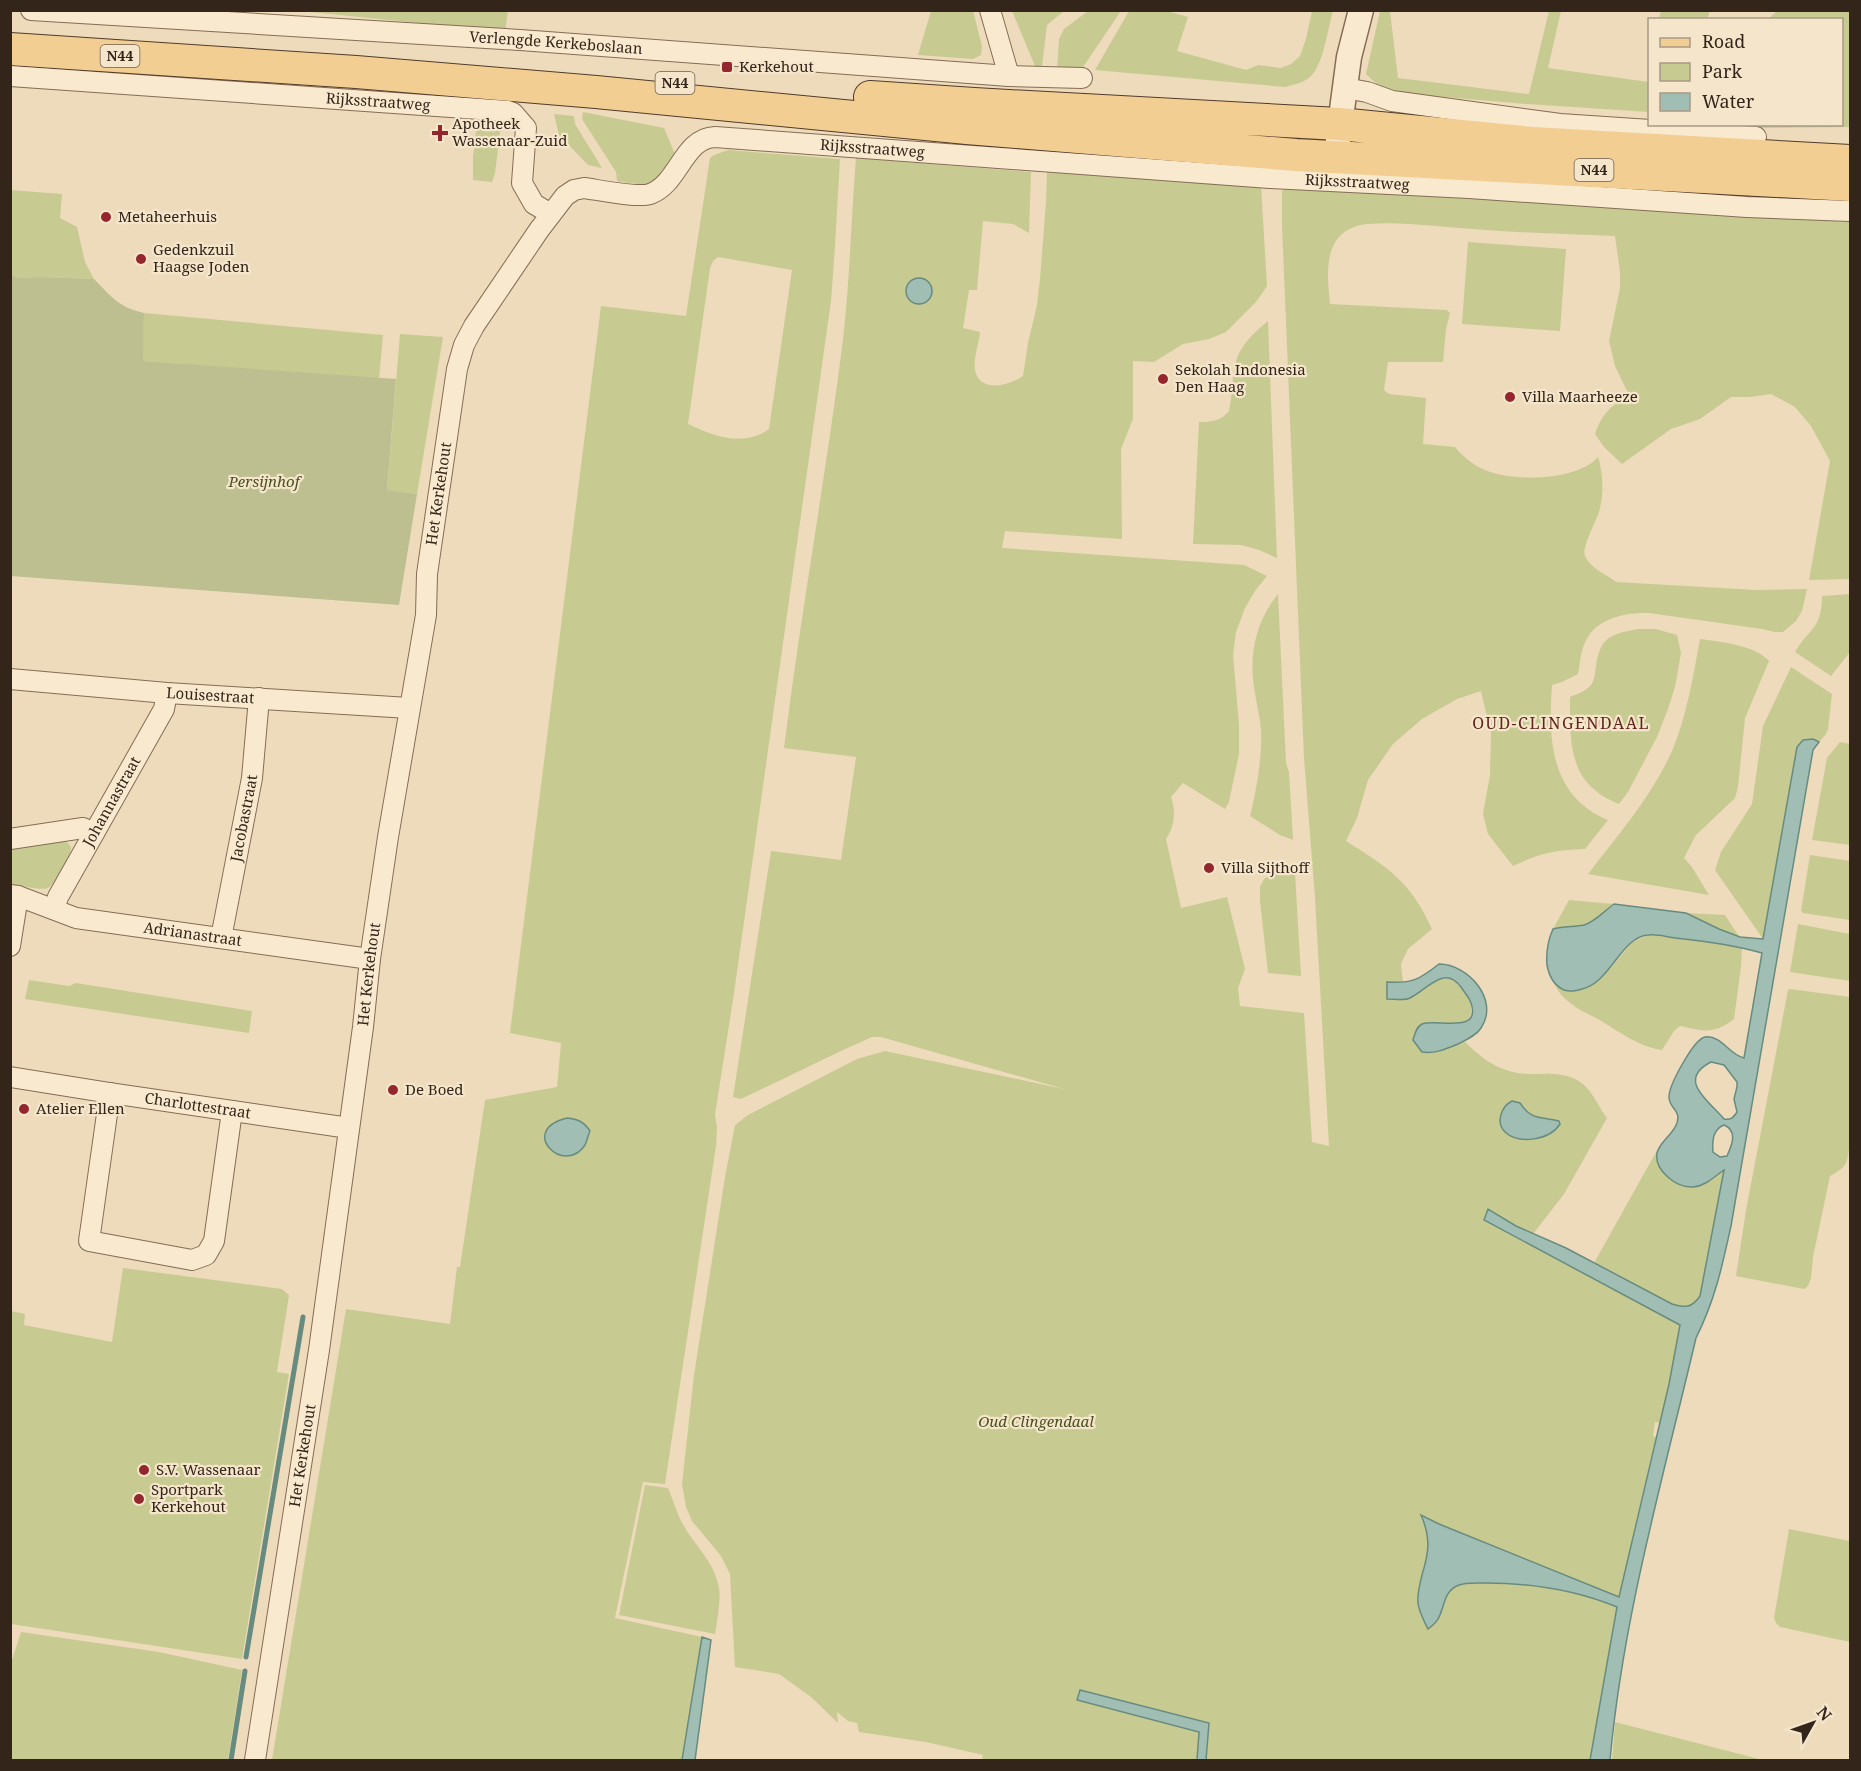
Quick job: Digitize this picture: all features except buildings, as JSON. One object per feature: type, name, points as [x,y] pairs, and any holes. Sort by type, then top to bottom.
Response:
[{"type":"main road","name":"N44","points":[[10,31],[798,92],[1340,124],[1532,143],[1851,161]]},
{"type":"main road","name":"Rijksstraatweg","points":[[10,49],[356,72],[573,90],[967,128],[1336,158],[1851,184]]},
{"type":"street","name":"Verlengde Kerkeboslaan","points":[[31,10],[520,40],[1009,76],[1082,78]]},
{"type":"street","points":[[990,10],[1009,76]]},
{"type":"street","points":[[1336,158],[1349,57],[1361,10]]},
{"type":"street","name":"Rijksstraatweg","points":[[10,76],[508,111],[513,113],[526,128],[522,183],[534,204],[550,214],[565,196],[574,190],[584,188],[647,195],[670,178],[695,144],[702,139],[715,137],[1259,177],[1469,188],[1747,207],[1851,211]]},
{"type":"street","points":[[1345,88],[1367,92],[1392,101],[1560,124],[1755,137]]},
{"type":"street","name":"Het Kerkehout","points":[[255,1761],[319,1350],[370,959],[409,708],[426,615],[427,574],[457,369],[464,345],[474,326],[550,214]]},
{"type":"street","name":"Louisestraat","points":[[10,679],[167,693],[409,708]]},
{"type":"street","name":"Johannastraat","points":[[54,909],[58,897],[164,709],[167,693]]},
{"type":"street","name":"Jacobastraat","points":[[220,938],[252,778],[259,698]]},
{"type":"street","points":[[10,839],[83,828],[94,833]]},
{"type":"street","points":[[10,946],[14,896]]},
{"type":"street","name":"Adrianastraat","points":[[14,896],[76,918],[370,959]]},
{"type":"street","name":"Charlottestraat","points":[[10,1077],[349,1128]]},
{"type":"street","points":[[110,1093],[89,1241],[192,1260],[206,1255],[214,1241],[232,1111]]},
{"type":"green space","points":[[1661,10],[1710,11],[1708,18],[1659,18]]},
{"type":"green space","points":[[301,11],[508,11],[505,32]]},
{"type":"green space","points":[[931,11],[973,11],[982,46],[981,55],[973,59],[918,55]]},
{"type":"green space","points":[[1012,11],[1064,11],[1047,25],[1042,66],[1035,66]]},
{"type":"green space","points":[[1088,11],[1121,11],[1079,73],[1057,71],[1059,39],[1064,29]]},
{"type":"green space","points":[[1129,11],[1167,11],[1188,17],[1177,51],[1246,70],[1258,65],[1281,68],[1291,64],[1300,56],[1312,11],[1333,11],[1323,53],[1316,69],[1306,80],[1285,87],[1095,70]]},
{"type":"green space","points":[[1380,11],[1390,11],[1398,78],[1529,94],[1549,11],[1561,11],[1548,68],[1648,82],[1648,112],[1385,92],[1366,74]]},
{"type":"green space","points":[[1777,11],[1850,11],[1850,127],[1753,128],[1752,126],[1843,126],[1843,18],[1769,18]]},
{"type":"green space","points":[[583,112],[664,128],[675,154],[656,180],[646,184],[617,181],[616,172],[582,119]]},
{"type":"green space","points":[[554,114],[574,116],[575,124],[602,168],[588,165],[559,135]]},
{"type":"green space","points":[[477,122],[501,125],[492,182],[473,180]]},
{"type":"green space","points":[[728,150],[840,159],[831,301],[715,1115],[716,1146],[665,1484],[643,1482],[615,1618],[702,1637],[682,1760],[272,1760],[346,1309],[450,1324],[457,1267],[460,1267],[485,1100],[557,1087],[561,1043],[510,1033],[601,306],[686,316],[710,158]],"holes":[[[718,257],[792,270],[769,429],[757,436],[738,439],[712,434],[688,424],[710,268],[713,261]]]},
{"type":"green space","name":"Oud Clingendaal","points":[[856,158],[1031,172],[1029,233],[1013,224],[983,221],[977,290],[969,290],[963,328],[980,332],[975,356],[975,370],[978,378],[989,385],[1011,382],[1023,376],[1037,305],[1047,172],[1261,185],[1267,286],[1256,302],[1226,332],[1209,339],[1183,344],[1154,362],[1133,361],[1133,419],[1121,449],[1122,539],[1005,531],[1002,548],[1244,565],[1267,576],[1245,608],[1236,632],[1233,655],[1239,724],[1239,754],[1229,802],[1225,809],[1183,783],[1171,797],[1174,818],[1166,839],[1181,908],[1227,897],[1245,969],[1238,988],[1240,1006],[1304,1013],[1312,1142],[1329,1146],[1315,898],[1304,758],[1282,191],[1288,187],[1850,222],[1850,579],[1809,580],[1830,461],[1811,426],[1795,407],[1771,394],[1731,397],[1700,419],[1671,429],[1622,464],[1604,447],[1595,434],[1606,412],[1615,404],[1626,399],[1628,393],[1615,366],[1609,341],[1620,288],[1615,236],[1407,224],[1367,224],[1359,225],[1342,234],[1334,244],[1329,260],[1330,304],[1447,310],[1450,313],[1443,362],[1388,362],[1384,390],[1389,394],[1426,398],[1423,444],[1455,447],[1483,469],[1505,476],[1518,477],[1548,477],[1563,474],[1589,465],[1598,457],[1602,482],[1601,502],[1584,552],[1591,564],[1616,582],[1757,590],[1807,589],[1802,611],[1796,621],[1783,632],[1649,613],[1630,614],[1610,619],[1594,629],[1588,636],[1578,674],[1552,685],[1551,705],[1553,745],[1564,781],[1574,796],[1589,810],[1608,820],[1585,849],[1548,853],[1513,866],[1488,834],[1483,814],[1490,775],[1491,734],[1481,691],[1457,699],[1422,719],[1393,744],[1368,780],[1357,818],[1346,841],[1397,877],[1415,899],[1432,929],[1408,949],[1401,964],[1403,983],[1387,982],[1387,999],[1438,980],[1449,978],[1454,980],[1468,997],[1471,1004],[1470,1017],[1457,1024],[1429,1022],[1449,1048],[1464,1041],[1486,1060],[1501,1068],[1519,1073],[1558,1074],[1575,1079],[1590,1091],[1607,1118],[1564,1194],[1533,1234],[1516,1226],[1484,1220],[1680,1325],[1660,1423],[1655,1422],[1653,1436],[1656,1437],[1633,1535],[1590,1760],[982,1760],[983,1755],[926,1742],[859,1732],[857,1723],[848,1721],[837,1712],[838,1723],[811,1697],[779,1674],[735,1667],[730,1574],[721,1556],[692,1521],[686,1507],[682,1484],[694,1375],[735,1125],[748,1115],[857,1059],[885,1051],[1064,1089],[881,1037],[872,1037],[741,1099],[733,1097],[771,851],[841,860],[856,757],[784,748],[843,339]],"holes":[[[1519,1103],[1533,1116],[1552,1119],[1502,1127]]]},
{"type":"green space","points":[[10,190],[62,194],[60,218],[77,227],[85,262],[94,279],[19,278],[11,275]]},
{"type":"green space","points":[[1468,242],[1566,249],[1560,331],[1462,324]]},
{"type":"green space","name":"Persijnhof","points":[[11,275],[19,278],[94,279],[122,304],[144,313],[143,361],[396,379],[387,490],[417,494],[399,605],[11,576]]},
{"type":"green space","points":[[144,313],[383,335],[379,379],[142,361]]},
{"type":"green space","points":[[1268,321],[1277,558],[1241,545],[1193,544],[1199,422],[1216,420],[1229,411],[1237,358],[1246,342]]},
{"type":"green space","points":[[400,334],[443,337],[417,494],[387,490]]},
{"type":"green space","points":[[1278,594],[1286,763],[1289,772],[1293,840],[1280,835],[1250,816],[1261,752],[1261,725],[1253,680],[1253,654],[1264,616]]},
{"type":"green space","points":[[1850,594],[1850,652],[1831,676],[1795,652],[1817,622],[1822,596]]},
{"type":"green space","points":[[1638,629],[1656,629],[1677,635],[1681,653],[1675,687],[1657,737],[1628,792],[1619,804],[1602,796],[1590,785],[1581,774],[1575,761],[1570,731],[1570,697],[1591,685],[1600,649],[1608,638]]},
{"type":"green space","points":[[1700,639],[1747,648],[1769,661],[1745,718],[1735,798],[1696,835],[1684,858],[1709,895],[1588,874],[1645,799],[1664,768],[1686,710]]},
{"type":"green space","points":[[1791,667],[1832,694],[1826,734],[1819,742],[1813,739],[1797,747],[1763,939],[1715,870],[1721,852],[1752,804],[1763,726]]},
{"type":"green space","points":[[1840,742],[1850,744],[1850,845],[1812,840],[1827,758]]},
{"type":"green space","points":[[60,838],[69,844],[71,850],[63,869],[51,886],[41,889],[11,884],[10,844]]},
{"type":"green space","points":[[1810,855],[1850,861],[1850,920],[1801,911]]},
{"type":"green space","points":[[1284,871],[1295,872],[1301,976],[1268,973],[1260,886],[1265,878]]},
{"type":"green space","points":[[1569,900],[1614,904],[1588,924],[1553,929]]},
{"type":"green space","points":[[1686,913],[1725,915],[1740,938],[1719,929]]},
{"type":"green space","points":[[1798,924],[1850,934],[1850,981],[1790,972]]},
{"type":"green space","points":[[1648,935],[1742,948],[1734,1019],[1714,1030],[1680,1026],[1662,1050],[1637,1042],[1572,1005],[1557,989],[1554,983],[1561,988],[1610,969],[1631,943]]},
{"type":"green space","points":[[29,980],[69,986],[76,983],[252,1011],[249,1033],[25,999]]},
{"type":"green space","points":[[1790,989],[1850,997],[1850,1142],[1846,1163],[1830,1176],[1813,1257],[1811,1278],[1804,1289],[1736,1276],[1746,1210]]},
{"type":"green space","points":[[1660,1145],[1657,1155],[1693,1187],[1712,1180],[1724,1168],[1700,1296],[1688,1306],[1672,1304],[1594,1263]]},
{"type":"green space","name":"S.V. Wassenaar","points":[[123,1268],[282,1289],[289,1295],[277,1372],[289,1374],[242,1659],[11,1624],[11,1311],[25,1314],[24,1325],[112,1342]]},
{"type":"green space","points":[[645,1485],[668,1488],[684,1526],[714,1572],[719,1588],[715,1634],[619,1615]]},
{"type":"green space","points":[[1789,1529],[1850,1541],[1850,1642],[1780,1627],[1776,1623],[1774,1618]]},
{"type":"green space","points":[[21,1632],[159,1652],[242,1670],[228,1760],[11,1760],[11,1663]]},
{"type":"green space","points":[[1615,1722],[1763,1760],[1612,1760]]},
{"type":"water","points":[[919,278],[928,282],[932,291],[928,300],[919,304],[910,300],[906,291],[910,282]]},
{"type":"water","points":[[1813,739],[1819,742],[1813,750],[1731,1226],[1713,1297],[1696,1338],[1646,1548],[1624,1653],[1610,1760],[1590,1760],[1617,1607],[1585,1596],[1536,1586],[1465,1583],[1450,1591],[1437,1620],[1428,1629],[1418,1603],[1428,1545],[1421,1515],[1619,1597],[1669,1384],[1680,1325],[1484,1220],[1488,1209],[1516,1226],[1566,1248],[1672,1304],[1688,1306],[1700,1296],[1724,1170],[1702,1185],[1686,1187],[1668,1177],[1659,1166],[1657,1153],[1673,1131],[1678,1119],[1669,1098],[1673,1084],[1682,1064],[1700,1040],[1705,1037],[1716,1039],[1744,1058],[1762,953],[1719,944],[1648,935],[1630,943],[1601,978],[1592,985],[1580,990],[1566,991],[1554,983],[1550,976],[1547,965],[1548,946],[1553,929],[1588,924],[1614,904],[1686,913],[1740,937],[1763,939],[1797,747],[1803,740]],"holes":[[[1711,1062],[1724,1065],[1737,1082],[1734,1099],[1737,1112],[1730,1119],[1724,1119],[1704,1098],[1696,1083],[1696,1076]],[[1724,1125],[1731,1131],[1733,1139],[1727,1156],[1720,1157],[1713,1152],[1713,1140],[1715,1133]]]},
{"type":"water","points":[[1439,964],[1460,970],[1478,985],[1487,1006],[1486,1017],[1474,1036],[1440,1051],[1422,1052],[1413,1040],[1418,1027],[1428,1023],[1456,1023],[1470,1019],[1473,1013],[1470,1001],[1461,987],[1448,978],[1442,978],[1410,998],[1402,1000],[1387,999],[1387,982],[1415,979]]},
{"type":"water","points":[[1512,1101],[1520,1103],[1528,1113],[1559,1121],[1560,1124],[1549,1134],[1534,1139],[1511,1136],[1502,1128],[1500,1119],[1503,1110]]},
{"type":"water","points":[[567,1118],[580,1122],[590,1131],[585,1145],[576,1154],[566,1156],[557,1154],[549,1148],[545,1140],[546,1132],[553,1124]]},
{"type":"water","points":[[702,1637],[711,1640],[695,1760],[682,1760]]},
{"type":"water","points":[[1080,1690],[1209,1723],[1206,1760],[1197,1760],[1199,1732],[1077,1700]]},
{"type":"waterway","points":[[246,1657],[303,1317]]},
{"type":"waterway","points":[[231,1760],[245,1671]]},
{"type":"place","name":"Kerkehout","points":[[727,67]]},
{"type":"place","name":"Apotheek Wassenaar-Zuid","points":[[440,133]]},
{"type":"place","name":"Metaheerhuis","points":[[106,217]]},
{"type":"place","name":"Gedenkzuil Haagse Joden","points":[[141,259]]},
{"type":"place","name":"Sekolah Indonesia Den Haag","points":[[1163,379]]},
{"type":"place","name":"Villa Maarheeze","points":[[1510,397]]},
{"type":"place","name":"Villa Sijthoff","points":[[1209,868]]},
{"type":"place","name":"De Boed","points":[[393,1090]]},
{"type":"place","name":"Atelier Ellen","points":[[24,1109]]},
{"type":"place","name":"S.V. Wassenaar","points":[[144,1470]]},
{"type":"place","name":"Sportpark Kerkehout","points":[[139,1499]]},
{"type":"district","name":"OUD-CLINGENDAAL","points":[[1561,723]]}]
